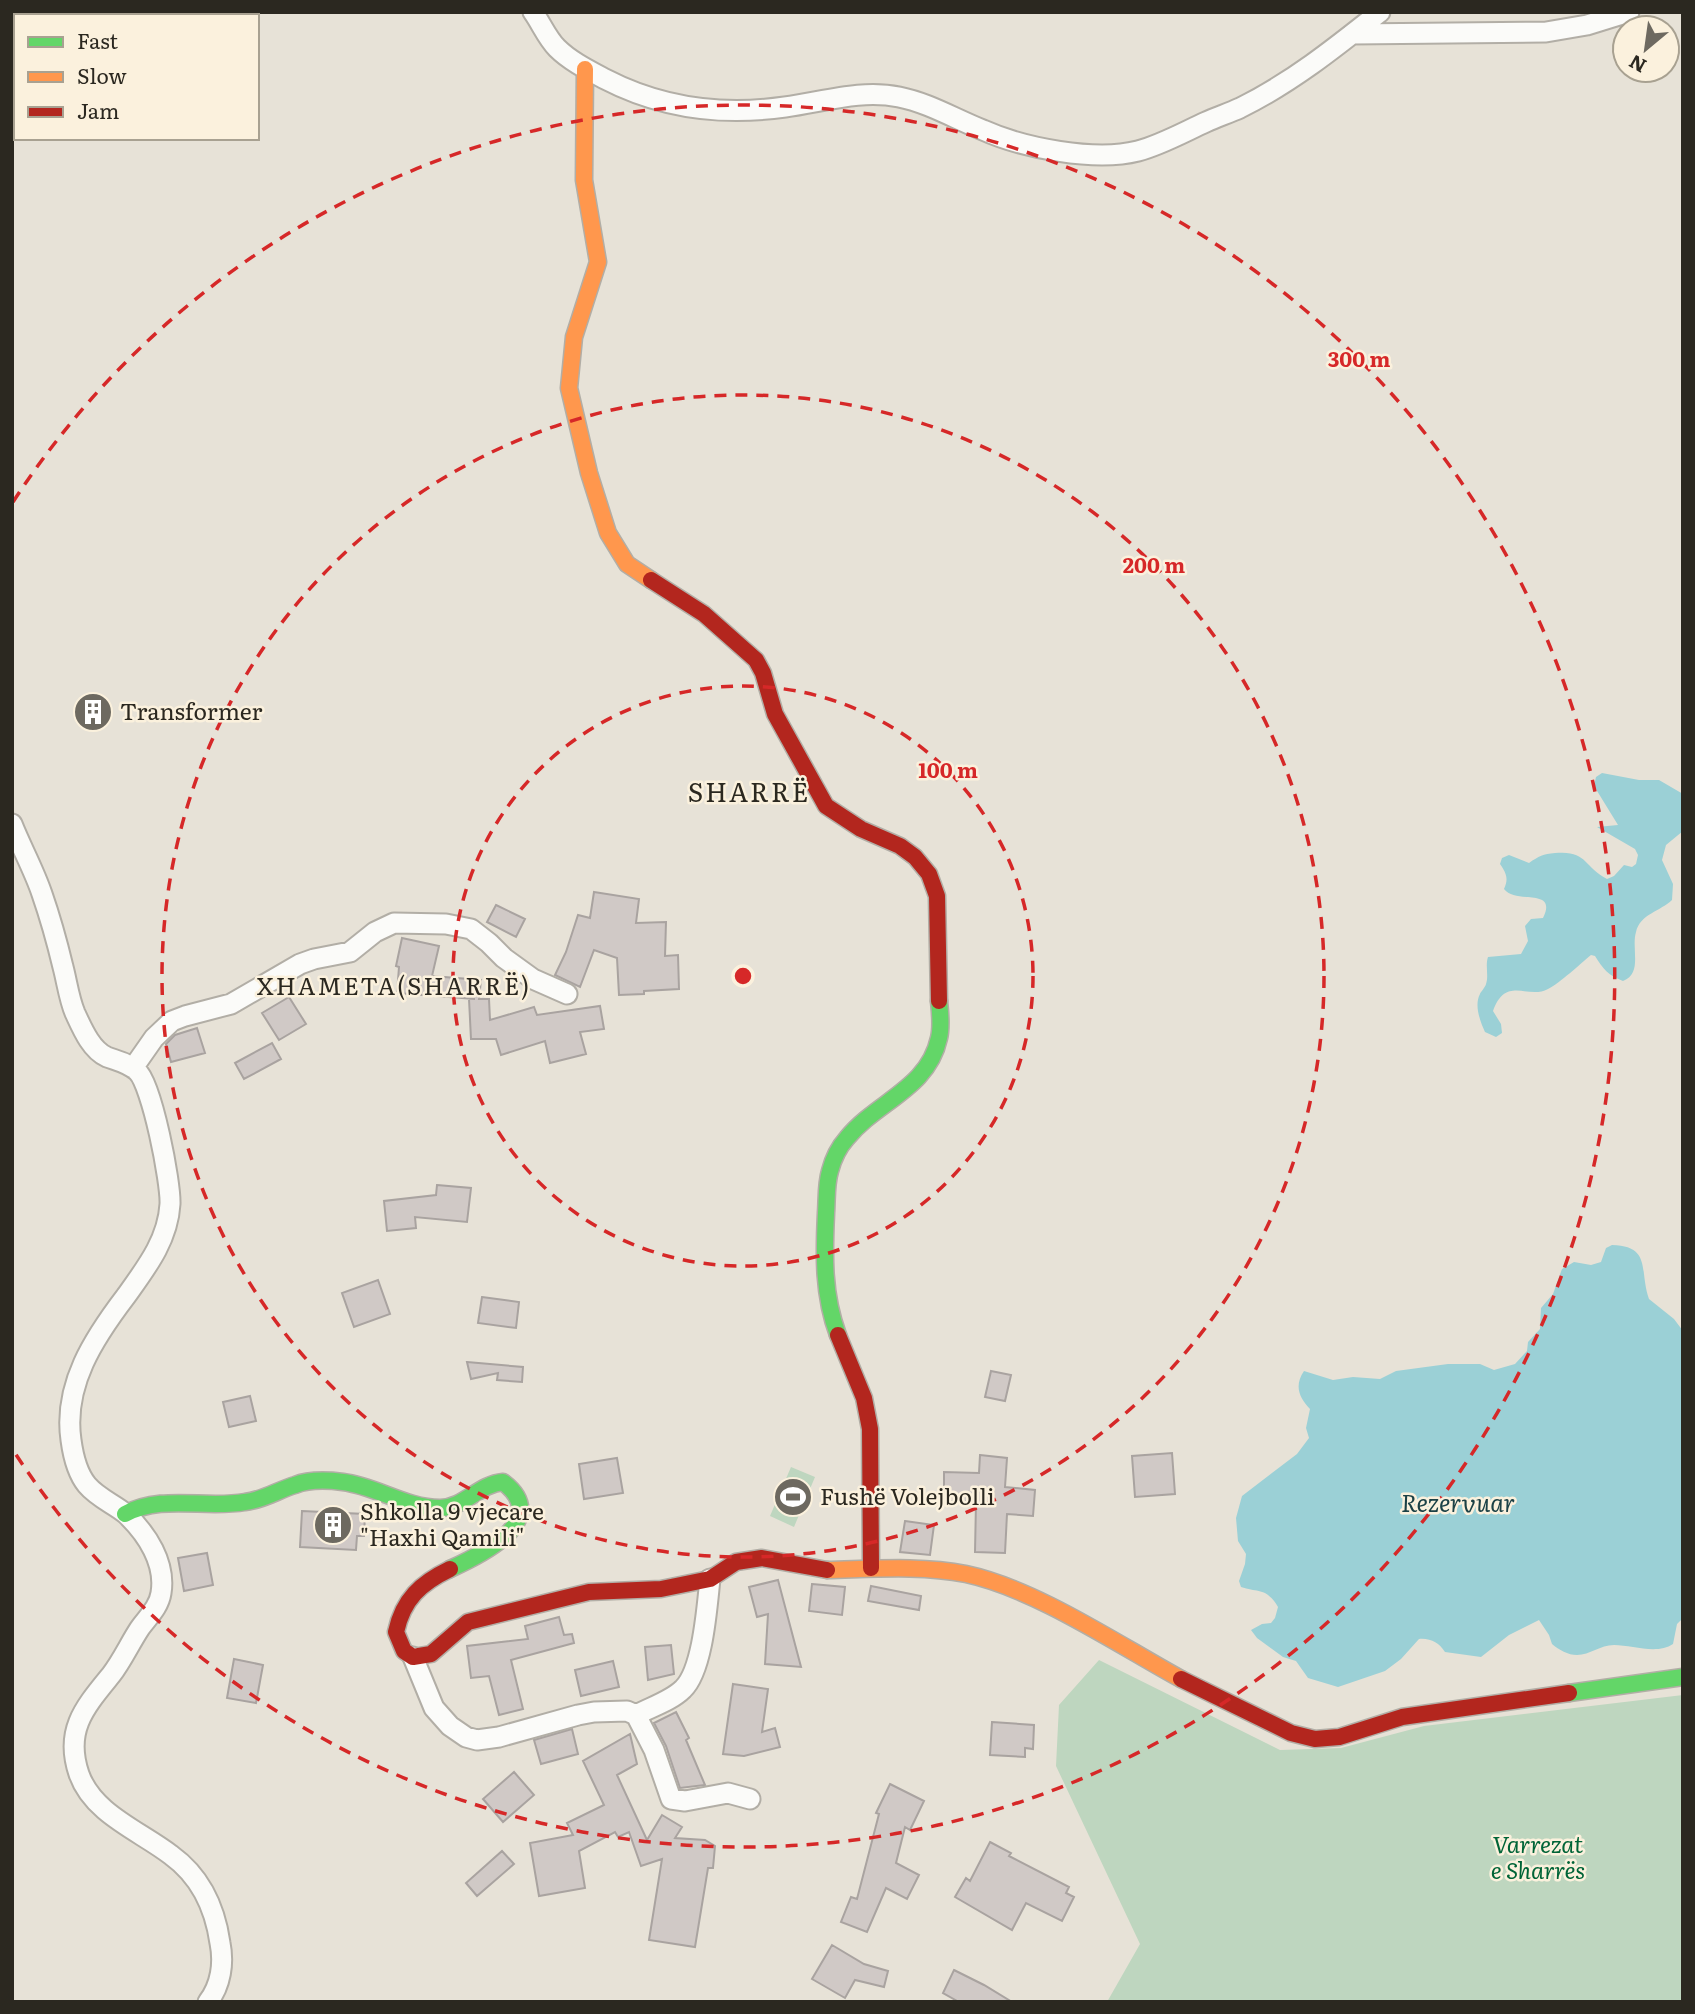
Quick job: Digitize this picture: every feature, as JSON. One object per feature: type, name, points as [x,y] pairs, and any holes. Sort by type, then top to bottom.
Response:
[{"type":"street","points":[[533,12],[555,47],[585,69],[629,91],[669,104],[706,110],[751,111],[866,93],[900,97],[1018,142],[1065,153],[1100,154],[1137,151],[1240,108],[1276,87],[1380,12]]},
{"type":"street","points":[[1352,34],[1546,32],[1587,25],[1629,12]]},
{"type":"street","points":[[585,69],[584,180],[598,262],[574,337],[569,388],[589,473],[608,533],[627,564],[704,614],[756,660],[763,673],[775,714],[826,806],[843,819],[900,846],[915,857],[929,874],[937,896],[940,1035],[935,1051],[927,1068],[913,1083],[855,1128],[838,1148],[830,1168],[824,1262],[826,1288],[833,1322],[867,1410],[874,1478],[869,1548],[871,1568]]},
{"type":"street","points":[[12,824],[42,892],[74,1011],[90,1044],[103,1056],[122,1060],[141,1074],[153,1106],[170,1203],[158,1251],[88,1350],[78,1375],[70,1408],[71,1440],[77,1466],[86,1484],[125,1514],[154,1548],[161,1576],[161,1595],[153,1612],[79,1716],[75,1747],[79,1774],[104,1809],[174,1857],[210,1901],[217,1920],[222,1951],[220,1977],[208,2002]]},
{"type":"street","points":[[133,1068],[154,1038],[172,1021],[231,1004],[314,958],[349,952],[375,932],[394,923],[446,924],[471,929],[533,979],[567,994]]},
{"type":"street","points":[[125,1514],[152,1504],[254,1501],[281,1493],[294,1485],[329,1480],[364,1485],[411,1503],[445,1508],[465,1500],[490,1482],[503,1482],[518,1497],[521,1508],[513,1530],[494,1548],[418,1588],[403,1608],[396,1632],[404,1651],[413,1657],[434,1708],[450,1726],[466,1737],[477,1740],[499,1737],[594,1712],[627,1711],[636,1715],[654,1750],[671,1799],[685,1801],[728,1793],[750,1799]]},
{"type":"street","points":[[413,1657],[431,1654],[468,1622],[486,1616],[589,1592],[662,1589],[710,1578],[736,1562],[762,1558],[825,1570],[871,1568],[964,1574],[997,1583],[1061,1612],[1202,1691],[1291,1733],[1315,1739],[1339,1737],[1402,1717],[1683,1677]]},
{"type":"street","points":[[636,1715],[676,1694],[690,1681],[695,1671],[706,1620],[710,1578]]},
{"type":"green space","name":"Fushë Volejbolli","points":[[791,1467],[815,1477],[794,1527],[770,1516]]},
{"type":"green space","name":"Varrezat e Sharrës","points":[[1099,1660],[1280,1750],[1341,1748],[1424,1726],[1683,1695],[1683,2002],[1107,2002],[1140,1944],[1056,1766],[1059,1705]]},
{"type":"water","points":[[1602,773],[1639,780],[1659,780],[1683,794],[1683,831],[1666,845],[1662,860],[1673,884],[1672,900],[1646,917],[1638,926],[1635,966],[1629,977],[1623,981],[1613,976],[1591,955],[1548,989],[1540,992],[1511,991],[1504,994],[1493,1011],[1501,1024],[1502,1033],[1496,1037],[1485,1032],[1478,1008],[1478,998],[1487,981],[1488,957],[1521,954],[1528,941],[1525,926],[1531,919],[1543,918],[1546,909],[1545,903],[1540,899],[1517,896],[1504,889],[1507,879],[1500,864],[1502,858],[1509,855],[1529,863],[1547,854],[1573,854],[1607,879],[1614,876],[1624,865],[1632,867],[1636,864],[1638,855],[1635,849],[1597,827],[1618,825],[1594,786],[1596,777]]},
{"type":"water","name":"Rezervuar","points":[[1612,1245],[1625,1246],[1639,1255],[1649,1299],[1674,1319],[1683,1331],[1683,1618],[1677,1624],[1673,1644],[1660,1649],[1609,1645],[1582,1655],[1574,1655],[1552,1644],[1539,1620],[1509,1635],[1481,1657],[1445,1652],[1434,1642],[1419,1639],[1401,1659],[1385,1671],[1338,1687],[1308,1678],[1296,1661],[1283,1657],[1257,1638],[1251,1630],[1271,1623],[1278,1607],[1266,1593],[1241,1587],[1239,1581],[1246,1554],[1238,1541],[1236,1518],[1242,1496],[1297,1454],[1309,1438],[1306,1428],[1310,1409],[1301,1396],[1299,1386],[1304,1371],[1333,1380],[1353,1377],[1380,1379],[1396,1371],[1448,1364],[1480,1364],[1494,1370],[1515,1364],[1527,1351],[1528,1342],[1540,1329],[1541,1308],[1553,1294],[1562,1269],[1574,1262],[1591,1265],[1601,1262],[1606,1248]]},
{"type":"building","points":[[594,892],[639,899],[636,923],[666,922],[665,956],[678,955],[679,989],[619,995],[617,958],[594,950],[580,987],[555,975],[578,915],[590,918]]},
{"type":"building","points":[[496,905],[525,919],[516,937],[487,922]]},
{"type":"building","points":[[402,938],[439,946],[432,976],[481,980],[479,999],[489,999],[490,1020],[534,1007],[537,1015],[600,1006],[604,1029],[580,1032],[586,1054],[550,1063],[545,1041],[501,1055],[496,1039],[471,1039],[469,999],[475,999],[397,993],[399,967],[396,966]]},
{"type":"building","points":[[289,997],[306,1024],[279,1040],[262,1013]]},
{"type":"building","points":[[197,1028],[205,1053],[171,1062],[166,1044],[175,1035]]},
{"type":"building","points":[[272,1043],[281,1059],[244,1079],[235,1063]]},
{"type":"building","points":[[437,1185],[471,1188],[467,1222],[415,1217],[416,1228],[387,1231],[384,1201],[436,1195]]},
{"type":"building","points":[[378,1280],[390,1314],[354,1327],[342,1293]]},
{"type":"building","points":[[482,1297],[519,1302],[516,1328],[478,1323]]},
{"type":"building","points":[[467,1362],[523,1367],[522,1382],[497,1380],[498,1373],[471,1379]]},
{"type":"building","points":[[991,1371],[1011,1375],[1005,1401],[985,1397]]},
{"type":"building","points":[[250,1396],[256,1421],[229,1427],[223,1402]]},
{"type":"building","points":[[1172,1453],[1175,1494],[1135,1497],[1132,1456]]},
{"type":"building","points":[[980,1455],[1007,1458],[1005,1487],[1035,1490],[1033,1516],[1007,1514],[1005,1553],[975,1552],[976,1502],[944,1501],[944,1472],[979,1473]]},
{"type":"building","points":[[617,1458],[623,1493],[584,1499],[579,1464]]},
{"type":"building","name":"Shkolla 9 vjecare \"Haxhi Qamili\"","points":[[302,1511],[365,1514],[364,1536],[357,1536],[356,1550],[300,1547]]},
{"type":"building","points":[[905,1521],[934,1525],[930,1555],[900,1552]]},
{"type":"building","points":[[207,1553],[213,1585],[184,1591],[178,1558]]},
{"type":"building","points":[[778,1580],[801,1667],[765,1664],[768,1614],[757,1617],[749,1587]]},
{"type":"building","points":[[812,1584],[845,1587],[842,1615],[809,1611]]},
{"type":"building","points":[[871,1586],[921,1596],[919,1610],[868,1601]]},
{"type":"building","points":[[559,1617],[564,1635],[572,1634],[574,1643],[511,1660],[523,1709],[499,1715],[489,1676],[471,1678],[467,1646],[528,1639],[525,1626]]},
{"type":"building","points":[[671,1645],[674,1674],[648,1680],[645,1647]]},
{"type":"building","points":[[234,1659],[263,1665],[256,1703],[227,1698]]},
{"type":"building","points":[[613,1661],[619,1687],[581,1696],[575,1670]]},
{"type":"building","points":[[733,1684],[768,1689],[762,1732],[775,1728],[780,1747],[744,1756],[723,1754]]},
{"type":"building","points":[[676,1712],[689,1738],[686,1740],[705,1785],[680,1788],[666,1746],[654,1723]]},
{"type":"building","points":[[992,1722],[1034,1725],[1033,1749],[1025,1748],[1025,1757],[990,1755]]},
{"type":"building","points":[[572,1729],[578,1754],[541,1764],[534,1740]]},
{"type":"building","points":[[630,1734],[637,1764],[617,1775],[647,1840],[662,1815],[682,1827],[675,1838],[705,1840],[715,1846],[713,1868],[708,1868],[695,1947],[649,1940],[662,1859],[641,1866],[629,1832],[618,1837],[615,1832],[579,1851],[585,1888],[539,1896],[530,1843],[573,1835],[567,1823],[604,1805],[583,1761]]},
{"type":"building","points":[[514,1772],[534,1795],[503,1822],[483,1799]]},
{"type":"building","points":[[890,1784],[924,1801],[910,1830],[905,1827],[896,1863],[919,1875],[907,1899],[886,1888],[867,1932],[841,1922],[851,1897],[857,1899],[879,1814],[876,1813]]},
{"type":"building","points":[[990,1842],[1011,1853],[1009,1856],[1069,1887],[1066,1893],[1074,1897],[1062,1921],[1026,1903],[1012,1930],[955,1897],[966,1878],[970,1881]]},
{"type":"building","points":[[502,1851],[514,1864],[477,1896],[466,1883]]},
{"type":"building","points":[[832,1945],[864,1964],[888,1971],[884,1987],[855,1980],[845,1998],[812,1979]]},
{"type":"building","points":[[954,1970],[1012,2002],[959,2002],[943,1993]]},
{"type":"traffic: fast","points":[[838,1335],[827,1290],[825,1260],[827,1192],[831,1167],[841,1145],[859,1125],[924,1070],[939,1038],[939,1001]]},
{"type":"traffic: fast","points":[[125,1514],[139,1508],[169,1503],[230,1504],[252,1501],[301,1483],[319,1480],[355,1484],[415,1504],[440,1508],[457,1504],[486,1487],[503,1482],[516,1496],[520,1510],[516,1523],[494,1545],[450,1569]]},
{"type":"traffic: fast","points":[[1569,1693],[1683,1677]]},
{"type":"traffic: slow","points":[[585,69],[584,180],[598,262],[574,337],[569,388],[589,473],[608,533],[627,564],[651,580]]},
{"type":"traffic: slow","points":[[827,1570],[932,1569],[993,1581],[1076,1619],[1181,1679]]},
{"type":"traffic: jam","points":[[651,580],[704,614],[756,660],[763,673],[775,714],[826,806],[861,829],[900,846],[915,857],[929,874],[937,896],[939,1001]]},
{"type":"traffic: jam","points":[[838,1335],[864,1398],[870,1429],[871,1568]]},
{"type":"traffic: jam","points":[[450,1569],[422,1586],[403,1610],[396,1632],[404,1651],[413,1657],[431,1654],[468,1622],[589,1592],[661,1589],[710,1579],[736,1562],[762,1558],[827,1570]]},
{"type":"traffic: jam","points":[[1181,1679],[1291,1733],[1315,1739],[1339,1737],[1402,1717],[1569,1693]]},
{"type":"place","name":"Transformer","points":[[93,712]]},
{"type":"place","name":"Fushë Volejbolli","points":[[793,1497]]},
{"type":"place","name":"Shkolla 9 vjecare \"Haxhi Qamili\"","points":[[333,1525]]},
{"type":"district","name":"SHARRË","points":[[749,793]]},
{"type":"district","name":"XHAMETA(SHARRË)","points":[[394,987]]}]
